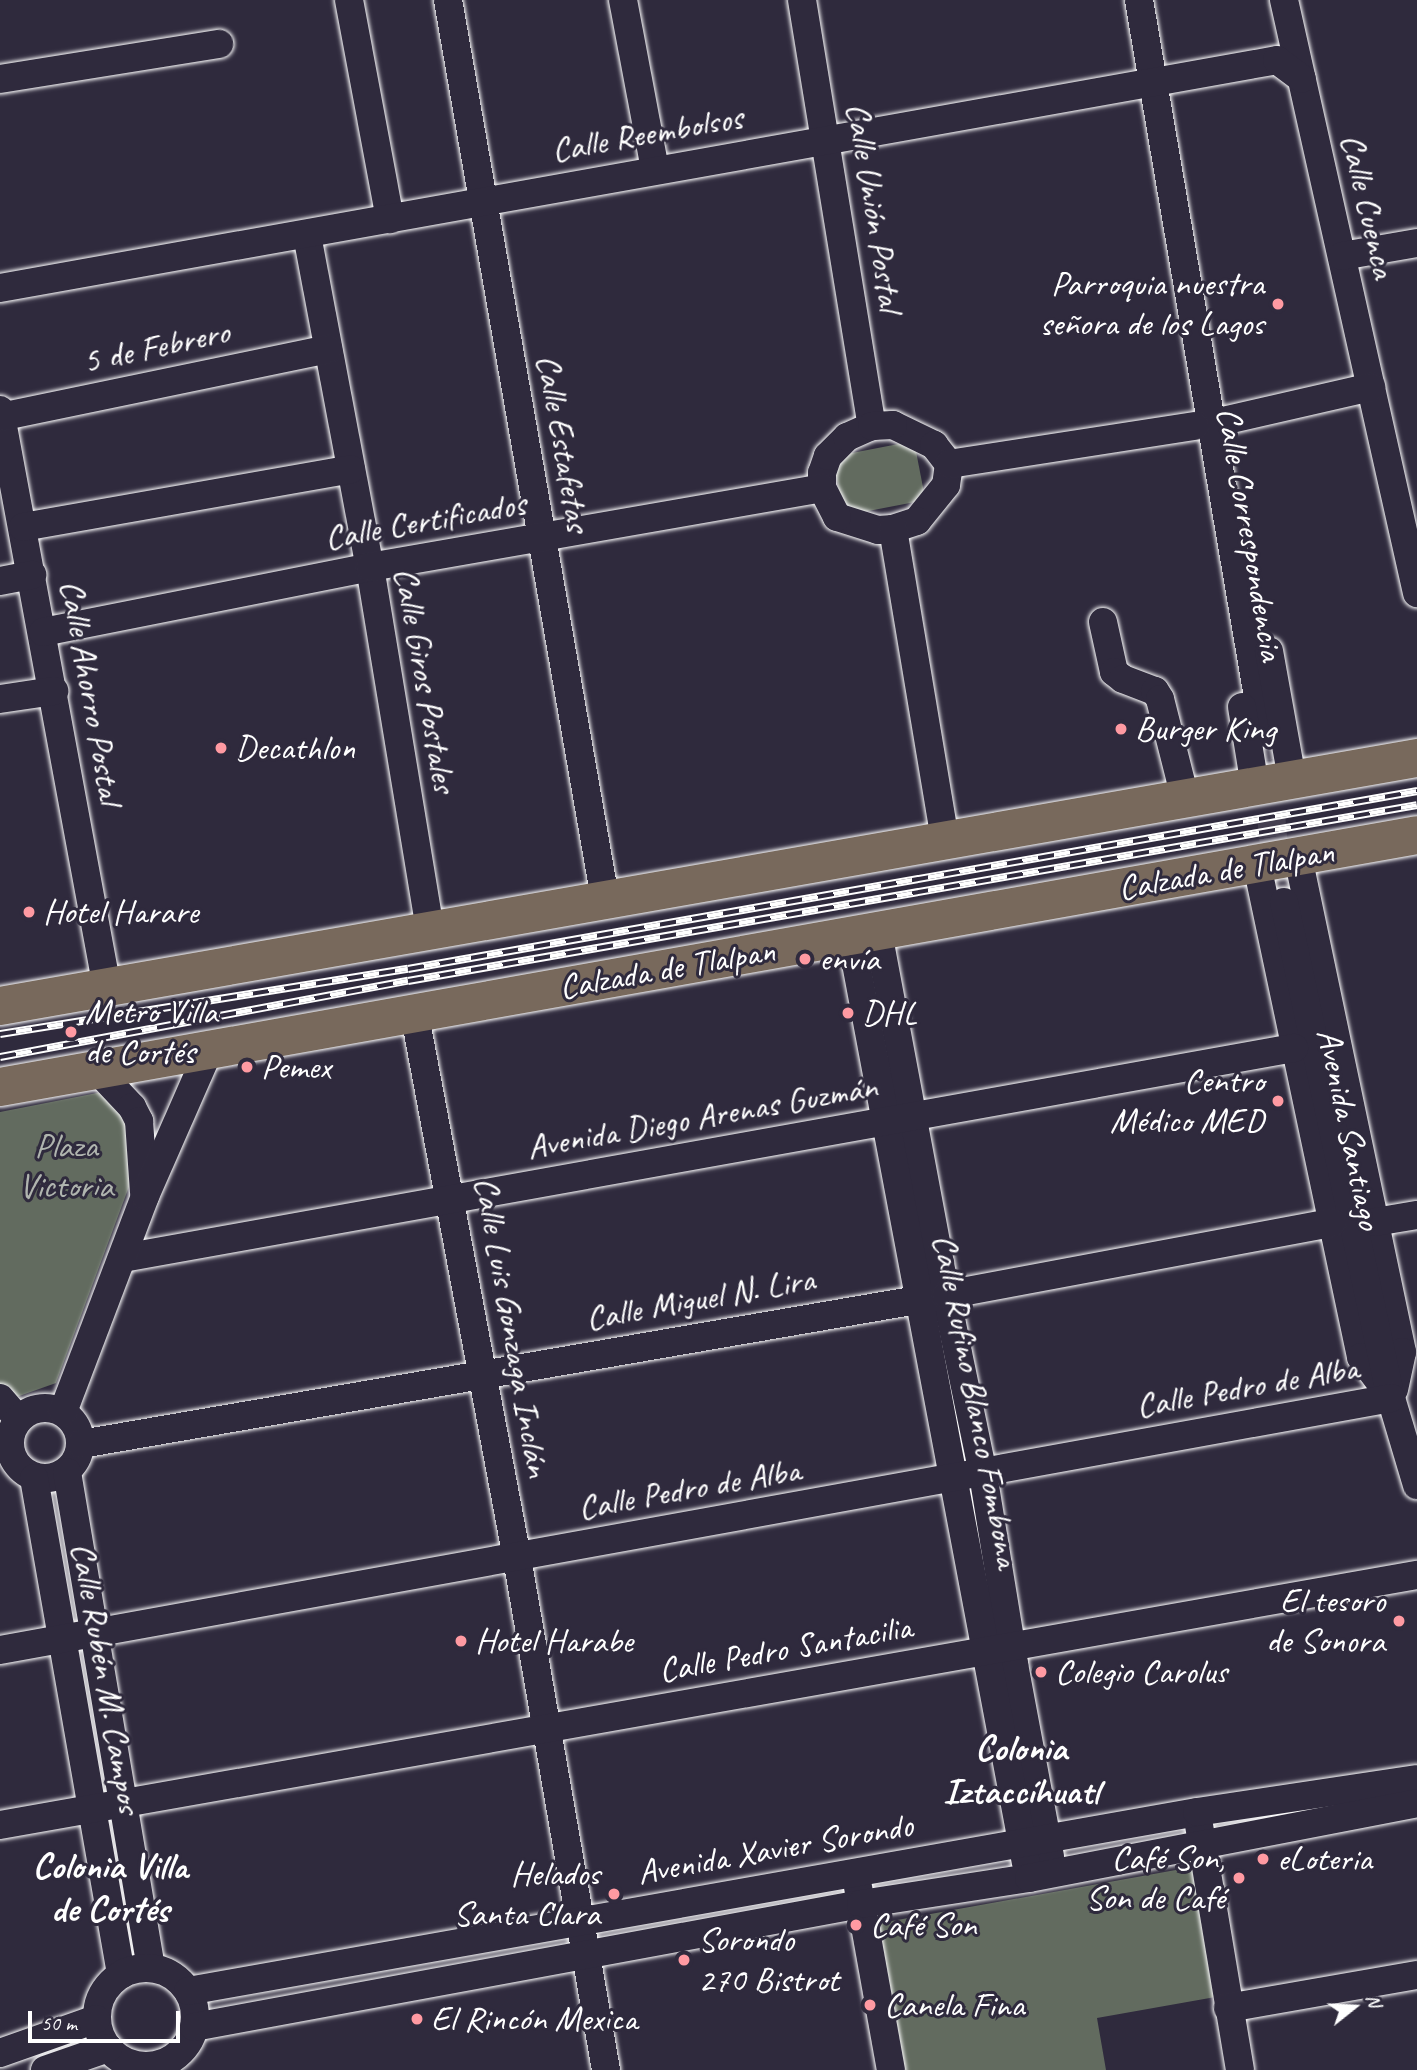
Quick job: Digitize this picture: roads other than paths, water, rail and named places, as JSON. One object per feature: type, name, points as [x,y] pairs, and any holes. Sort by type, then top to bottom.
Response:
[{"type":"highway","points":[[0,1006],[1417,758]]},
{"type":"highway","name":"Calzada de Tlalpan","points":[[0,1087],[414,1011],[864,935],[1417,835]]},
{"type":"street","points":[[349,0],[390,219]]},
{"type":"street","name":"Calle Estafetas","points":[[448,0],[605,899]]},
{"type":"street","points":[[623,0],[655,169]]},
{"type":"street","name":"Calle Unión Postal","points":[[802,0],[872,426]]},
{"type":"street","name":"Calle Correspondencia","points":[[1139,0],[1264,732]]},
{"type":"street","name":"Calle Cuenca","points":[[1284,0],[1371,387],[1405,481],[1417,593]]},
{"type":"street","points":[[0,79],[219,44]]},
{"type":"street","name":"Calle Reembolsos","points":[[0,288],[655,169],[1277,61],[1302,79]]},
{"type":"street","name":"Calle Giros Postales","points":[[307,234],[370,567],[430,931]]},
{"type":"street","points":[[1342,256],[1417,243]]},
{"type":"street","name":"Calle Correspondencia","points":[[1189,294],[1212,343],[1293,779]]},
{"type":"street","name":"Calle Correspondencia","points":[[1189,294],[1181,349],[1255,786]]},
{"type":"street","name":"5 de Febrero","points":[[0,415],[328,349]]},
{"type":"street","points":[[1227,420],[1371,387]]},
{"type":"street","name":"Calle Ahorro Postal","points":[[0,415],[43,632],[107,988]]},
{"type":"street","points":[[893,425],[910,432],[934,445],[950,464],[946,485],[933,504],[917,521],[893,530],[878,530],[837,517],[822,488],[822,473],[828,456],[848,437],[872,426],[893,425]]},
{"type":"street","points":[[950,464],[1195,426]]},
{"type":"street","points":[[23,527],[351,469]]},
{"type":"street","name":"Calle Certificados","points":[[43,632],[370,567],[822,488]]},
{"type":"street","points":[[893,530],[945,841]]},
{"type":"street","points":[[0,581],[32,575]]},
{"type":"street","points":[[1103,622],[1114,672],[1123,679],[1155,691],[1160,699],[1185,798]]},
{"type":"street","points":[[0,699],[54,691]]},
{"type":"street","name":"Avenida Santiago","points":[[1297,857],[1402,1352],[1391,1398]]},
{"type":"street","name":"Avenida Santiago","points":[[1257,865],[1361,1357],[1391,1398]]},
{"type":"street","name":"Avenida Santiago","points":[[1284,902],[1391,1398],[1417,1485]]},
{"type":"street","name":"Calle Rufino Blanco Fombona","points":[[864,935],[914,1117],[953,1479],[998,1648],[1041,1876]]},
{"type":"street","name":"Calle Rufino Blanco Fombona","points":[[864,935],[885,1121],[983,1474],[998,1648]]},
{"type":"street","name":"Calle Luis Gonzaga Inclán","points":[[414,1011],[517,1558],[606,2070]]},
{"type":"street","points":[[63,1412],[145,1196],[210,1048]]},
{"type":"street","name":"Avenida Diego Arenas Guzmán","points":[[123,1258],[1294,1048]]},
{"type":"street","points":[[97,1070],[132,1107],[139,1121],[145,1196]]},
{"type":"street","points":[[1375,1222],[1417,1215]]},
{"type":"street","name":"Calle Miguel N. Lira","points":[[81,1444],[933,1296],[1332,1223]]},
{"type":"street","points":[[0,1398],[18,1419]]},
{"type":"street","name":"Calle Pedro de Alba","points":[[0,1650],[1391,1398]]},
{"type":"street","points":[[39,1408],[63,1412],[76,1426],[81,1444],[77,1460],[67,1472],[57,1478],[34,1478],[19,1469],[5,1455],[18,1419],[39,1408]]},
{"type":"street","name":"Calle Rubén M. Campos","points":[[67,1472],[151,1968]]},
{"type":"street","name":"Calle Rubén M. Campos","points":[[34,1478],[121,1974]]},
{"type":"street","name":"Calle Pedro Santacilia","points":[[0,1825],[1417,1575]]},
{"type":"street","name":"Avenida Xavier Sorondo","points":[[188,1991],[1197,1812],[1417,1779]]},
{"type":"street","name":"Avenida Xavier Sorondo","points":[[194,2027],[860,1904],[1041,1876],[1417,1803]]},
{"type":"street","points":[[1197,1812],[1240,2070]]},
{"type":"street","points":[[856,1872],[886,2069]]},
{"type":"street","points":[[135,1968],[151,1968],[172,1975],[188,1991],[193,2003],[194,2027],[185,2046],[171,2065],[137,2068],[121,2060],[108,2048],[96,2019],[102,1993],[121,1974],[135,1968]]},
{"type":"street","points":[[1228,2008],[1417,1975]]},
{"type":"street","points":[[0,2053],[96,2019]]},
{"type":"street","points":[[45,2070],[108,2048]]},
{"type":"tunnel","points":[[1264,732],[1273,837],[1284,902]]},
{"type":"railway","points":[[0,1034],[408,969],[1417,791]]},
{"type":"railway","points":[[0,1057],[408,981],[1417,805]]},
{"type":"place","name":"Parroquia nuestra señora de los Lagos","points":[[1278,304]]},
{"type":"place","name":"Burger King","points":[[1121,729]]},
{"type":"place","name":"Decathlon","points":[[221,748]]},
{"type":"place","name":"Hotel Harare","points":[[29,912]]},
{"type":"place","name":"envía","points":[[805,959]]},
{"type":"place","name":"DHL","points":[[848,1013]]},
{"type":"place","name":"Metro Villa de Cortés","points":[[71,1032]]},
{"type":"place","name":"Pemex","points":[[247,1067]]},
{"type":"place","name":"Centro Médico MED","points":[[1278,1101]]},
{"type":"place","name":"El tesoro de Sonora","points":[[1399,1621]]},
{"type":"place","name":"Hotel Harabe","points":[[461,1641]]},
{"type":"place","name":"Colegio Carolus","points":[[1041,1672]]},
{"type":"place","name":"eLoteria","points":[[1263,1859]]},
{"type":"place","name":"Café Son, Son de Café","points":[[1239,1878]]},
{"type":"place","name":"Helados Santa Clara","points":[[614,1894]]},
{"type":"place","name":"Café Son","points":[[856,1925]]},
{"type":"place","name":"Sorondo 270 Bistrot","points":[[684,1960]]},
{"type":"place","name":"Canela Fina","points":[[870,2005]]},
{"type":"place","name":"El Rincón Mexica","points":[[417,2019]]},
{"type":"district","name":"Colonia Iztaccíhuatl","points":[[1021,1770]]},
{"type":"district","name":"Colonia Villa de Cortés","points":[[110,1888]]},
{"type":"park label","name":"Plaza Victoria","points":[[66,1166]]}]
